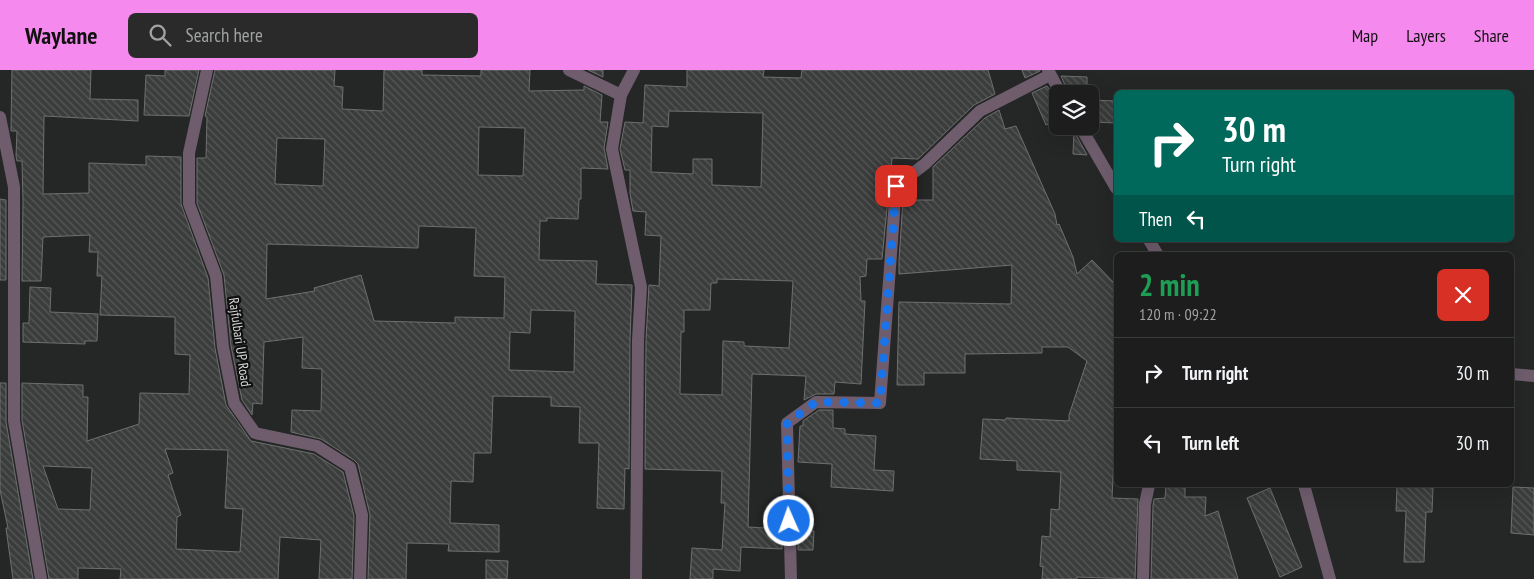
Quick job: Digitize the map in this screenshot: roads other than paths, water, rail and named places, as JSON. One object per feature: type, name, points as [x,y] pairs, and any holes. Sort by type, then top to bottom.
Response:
[{"type":"street","name":"Rajfulbari UP Road","points":[[207,70],[189,153],[189,204],[216,276],[223,347],[234,403],[255,433],[316,446],[350,467],[362,516],[360,579]]},
{"type":"street","points":[[569,70],[621,95]]},
{"type":"street","points":[[634,70],[621,95],[612,149],[641,287],[638,340],[636,579]]},
{"type":"street","points":[[791,579],[787,423],[816,402],[880,403],[896,186],[925,164],[980,111],[1049,72],[1056,85]]},
{"type":"street","points":[[0,117],[14,187],[14,422],[42,579]]},
{"type":"street","points":[[1085,135],[1114,185]]},
{"type":"street","points":[[1514,374],[1534,376]]},
{"type":"street","points":[[1143,579],[1146,504],[1149,487]]},
{"type":"street","points":[[1305,487],[1330,579]]}]
